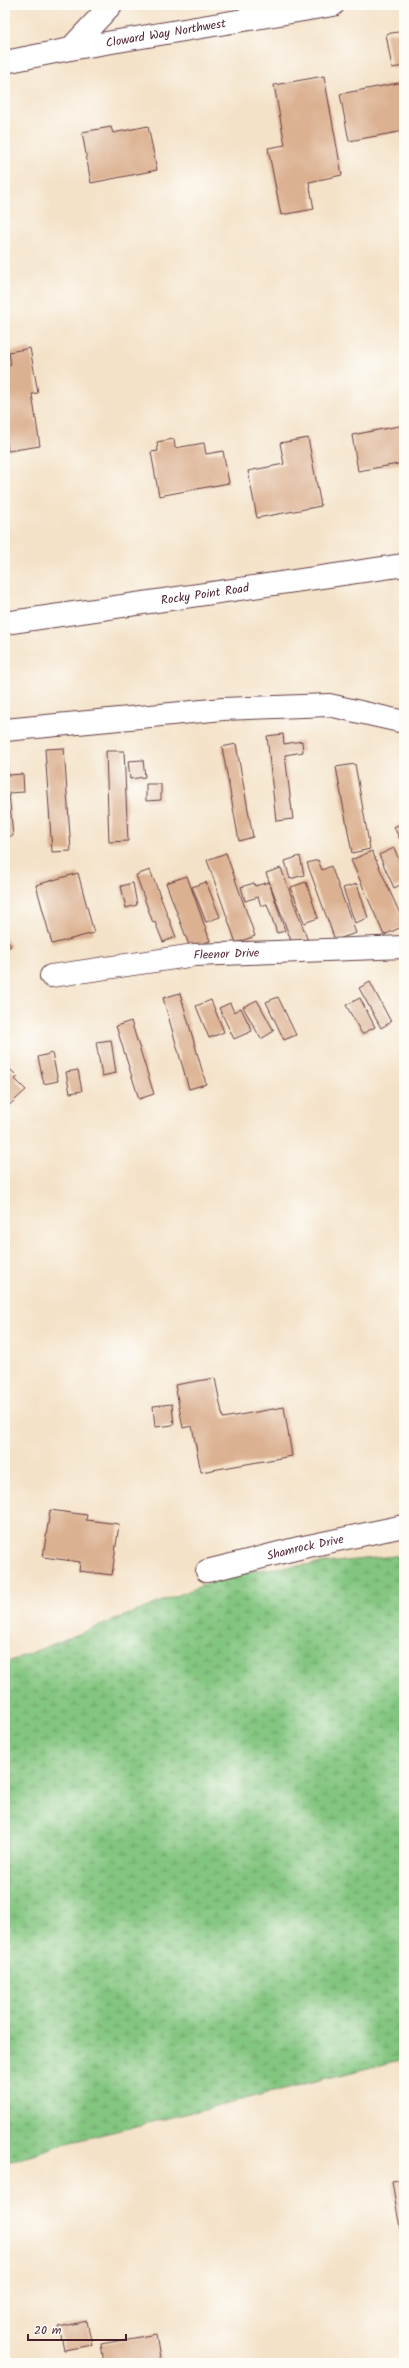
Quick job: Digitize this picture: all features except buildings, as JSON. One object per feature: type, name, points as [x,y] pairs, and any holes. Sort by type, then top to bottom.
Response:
[{"type":"street","points":[[70,50],[111,5]]},
{"type":"street","name":"Cloward Way Northwest","points":[[5,62],[333,5]]},
{"type":"street","name":"Rocky Point Road","points":[[5,623],[404,565]]},
{"type":"street","points":[[5,730],[223,709],[329,705],[404,722]]},
{"type":"street","name":"Fleenor Drive","points":[[51,976],[195,955],[404,947]]},
{"type":"street","name":"Shamrock Drive","points":[[207,1571],[299,1548],[404,1526]]},
{"type":"green space","points":[[404,1555],[404,2059],[60,2145],[5,2163],[5,1663],[237,1572]]}]
